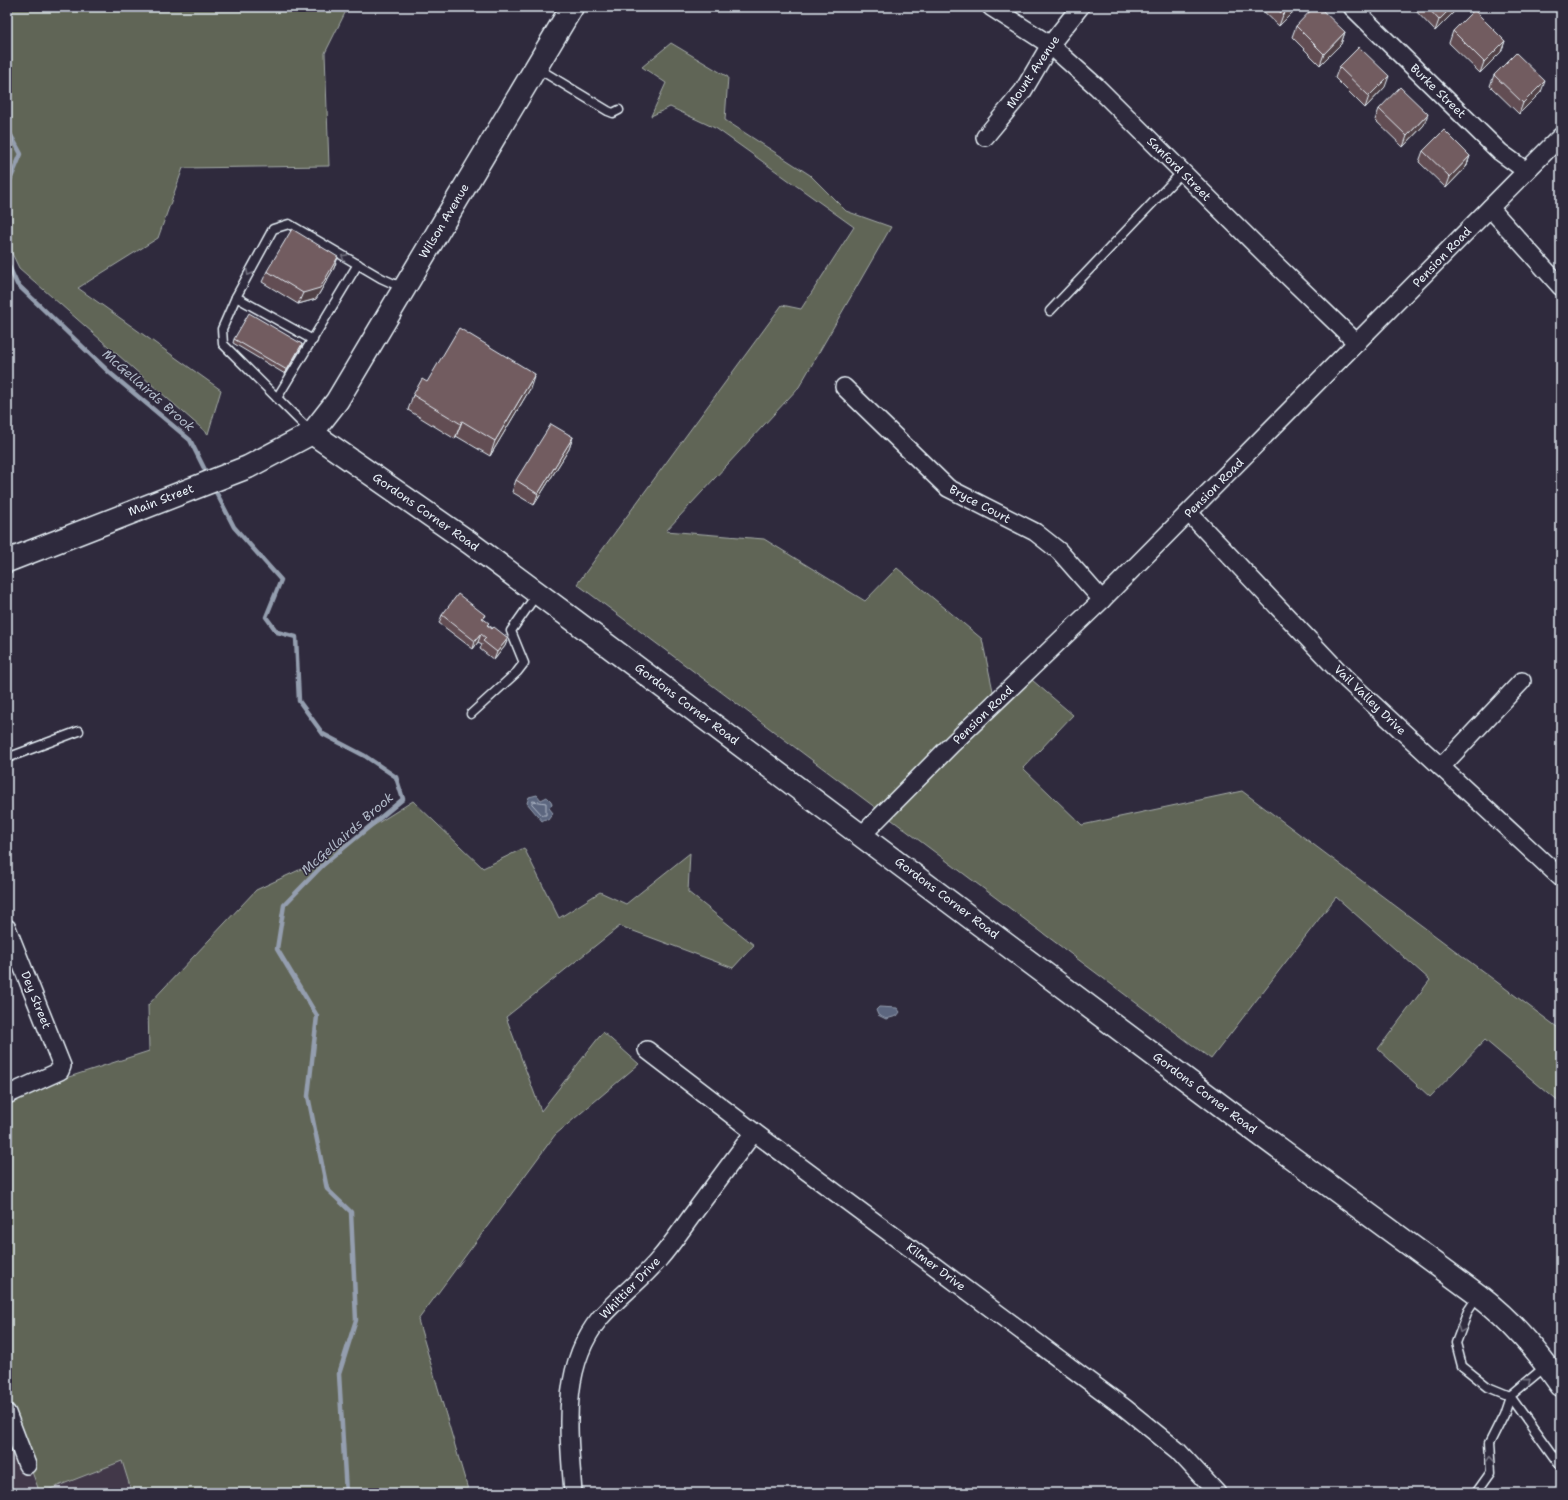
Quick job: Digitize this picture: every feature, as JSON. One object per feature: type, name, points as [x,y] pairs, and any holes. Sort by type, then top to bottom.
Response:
[{"type":"street","name":"Wilson Avenue","points":[[312,433],[337,400],[572,7]]},
{"type":"street","name":"Sanford Street","points":[[992,7],[1050,45],[1097,87],[1357,343]]},
{"type":"street","name":"Mount Avenue","points":[[985,136],[1023,91],[1050,45],[1080,7]]},
{"type":"street","name":"Burke Street","points":[[1352,7],[1500,152],[1526,171]]},
{"type":"street","name":"Pension Road","points":[[862,835],[952,744],[1102,600],[1561,136]]},
{"type":"street","points":[[1490,208],[1561,287]]},
{"type":"street","name":"Bryce Court","points":[[844,388],[948,488],[1035,532],[1060,551],[1102,600]]},
{"type":"street","name":"Main Street","points":[[7,561],[234,472],[276,453],[312,433]]},
{"type":"street","name":"Gordons Corner Road","points":[[312,433],[470,543],[538,593],[1209,1097],[1501,1312],[1522,1333],[1561,1385]]},
{"type":"street","name":"Vail Valley Drive","points":[[1188,513],[1347,680],[1561,878]]},
{"type":"street","points":[[1441,767],[1522,681]]},
{"type":"street","name":"Dey Street","points":[[7,928],[13,962],[62,1066],[60,1072],[7,1095]]},
{"type":"street","name":"Kilmer Drive","points":[[648,1050],[754,1132],[1131,1412],[1178,1451],[1217,1493]]},
{"type":"street","name":"Whittier Drive","points":[[573,1493],[568,1426],[569,1395],[576,1365],[587,1338],[611,1306],[661,1257],[754,1132]]},
{"type":"street","points":[[7,1413],[27,1465]]},
{"type":"lane","points":[[536,67],[608,111],[613,113],[619,110]]},
{"type":"lane","points":[[1050,310],[1182,172]]},
{"type":"lane","points":[[312,433],[223,344],[222,329],[236,297],[273,229],[289,224],[381,278],[403,288]]},
{"type":"lane","points":[[278,398],[358,264]]},
{"type":"lane","points":[[236,297],[312,340]]},
{"type":"lane","points":[[471,714],[517,672],[524,663],[512,631],[538,593]]},
{"type":"lane","points":[[7,758],[79,731]]},
{"type":"lane","points":[[1478,1295],[1468,1311],[1456,1343],[1462,1366],[1488,1387],[1510,1396],[1561,1467]]},
{"type":"lane","points":[[1476,1493],[1491,1472],[1490,1444],[1504,1414],[1510,1396],[1547,1365]]},
{"type":"shaded area","points":[[7,1406],[40,1493],[7,1493]]},
{"type":"shaded area","points":[[122,1461],[132,1493],[40,1493]]},
{"type":"green space","points":[[7,7],[348,7],[325,53],[329,166],[183,168],[158,238],[78,288],[221,390],[208,434],[19,268],[7,243]]},
{"type":"green space","points":[[671,43],[728,77],[725,120],[810,175],[846,211],[891,227],[799,387],[666,531],[764,539],[865,601],[897,568],[982,639],[996,705],[1046,661],[1032,680],[1073,715],[1023,768],[1082,825],[1242,791],[1561,1030],[1561,1104],[1485,1040],[1430,1097],[1378,1049],[1430,980],[1336,897],[1211,1059],[577,584],[782,305],[801,309],[854,227],[717,129],[670,107],[651,116],[666,83],[642,67]]},
{"type":"green space","points":[[413,801],[483,868],[524,848],[559,918],[600,892],[626,904],[690,853],[688,892],[754,945],[733,968],[620,926],[506,1017],[541,1111],[603,1032],[639,1064],[555,1135],[418,1320],[469,1493],[132,1493],[122,1461],[40,1493],[7,1406],[7,1097],[149,1051],[148,1005],[256,890],[314,863]]},
{"type":"water","points":[[537,795],[541,800],[547,797],[551,801],[552,805],[549,808],[553,813],[548,820],[545,819],[542,821],[527,803],[529,797]]},
{"type":"water","points":[[879,1007],[897,1008],[900,1012],[897,1016],[886,1019],[878,1015],[876,1010]]},
{"type":"building","points":[[1275,7],[1291,7],[1283,15]]},
{"type":"building","points":[[1314,7],[1319,7],[1345,32],[1324,54],[1296,26]]},
{"type":"building","points":[[1427,7],[1452,7],[1439,20]]},
{"type":"building","points":[[1474,10],[1505,41],[1484,62],[1453,31]]},
{"type":"building","points":[[1359,47],[1389,76],[1369,96],[1339,67]]},
{"type":"building","points":[[1516,53],[1545,81],[1523,103],[1494,75]]},
{"type":"building","points":[[1400,87],[1428,114],[1407,136],[1379,109]]},
{"type":"building","points":[[1444,130],[1470,156],[1450,177],[1423,151]]},
{"type":"building","points":[[292,229],[338,257],[320,288],[303,293],[267,271]]},
{"type":"building","points":[[249,313],[302,344],[287,370],[234,339]]},
{"type":"building","points":[[459,328],[535,374],[495,441],[462,421],[461,424],[413,395],[422,379],[427,382]]},
{"type":"building","points":[[551,424],[573,437],[538,494],[516,480]]},
{"type":"building","points":[[458,594],[485,615],[482,618],[489,623],[487,625],[492,629],[494,627],[508,638],[497,652],[483,641],[486,638],[481,634],[475,641],[442,615]]},
{"type":"waterway","name":"McGellairds Brook","points":[[7,128],[21,154],[7,187]]},
{"type":"waterway","name":"McGellairds Brook","points":[[7,262],[17,284],[110,373],[190,440],[208,476]]},
{"type":"waterway","name":"McGellairds Brook","points":[[213,486],[234,527],[281,580],[266,617],[277,632],[296,637],[299,701],[323,734],[365,756],[396,777],[403,799],[323,865],[284,905],[277,949],[317,1016],[308,1096],[327,1189],[351,1212],[356,1320],[339,1374],[346,1493]]}]
